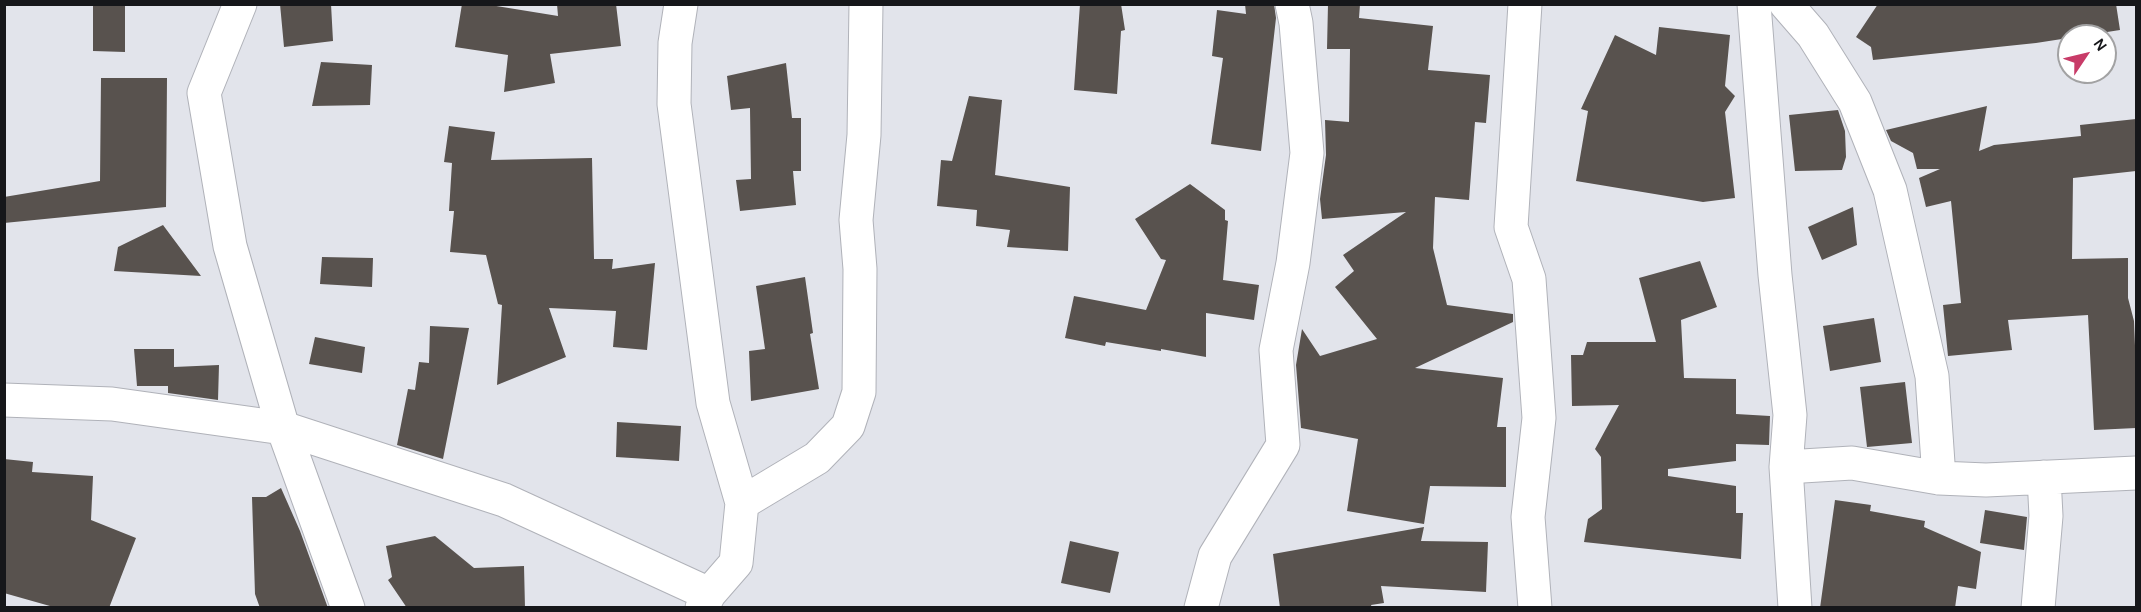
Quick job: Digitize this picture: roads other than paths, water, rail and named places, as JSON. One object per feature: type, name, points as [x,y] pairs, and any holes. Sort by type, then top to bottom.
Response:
[{"type":"street","points":[[240,4],[204,93],[230,246],[283,428],[348,608]]},
{"type":"street","points":[[4,400],[112,404],[283,428],[504,500],[706,601],[736,563],[742,503],[713,403],[674,104],[675,43],[681,4]]},
{"type":"street","points":[[742,503],[817,458],[848,426],[859,393],[860,269],[856,220],[864,135],[866,4]]},
{"type":"street","points":[[1201,608],[1215,556],[1283,445],[1276,350],[1293,263],[1307,153],[1296,22],[1292,4]]},
{"type":"street","points":[[1525,4],[1511,227],[1529,279],[1539,418],[1528,517],[1535,608]]},
{"type":"street","points":[[1754,4],[1775,275],[1790,415],[1786,467],[1795,608]]},
{"type":"street","points":[[1786,4],[1813,35],[1855,102],[1890,190],[1932,376],[1939,478]]},
{"type":"street","points":[[1786,467],[1852,463],[1939,478],[1986,480],[2136,473]]},
{"type":"street","points":[[2038,608],[2046,516],[2044,477]]}]
